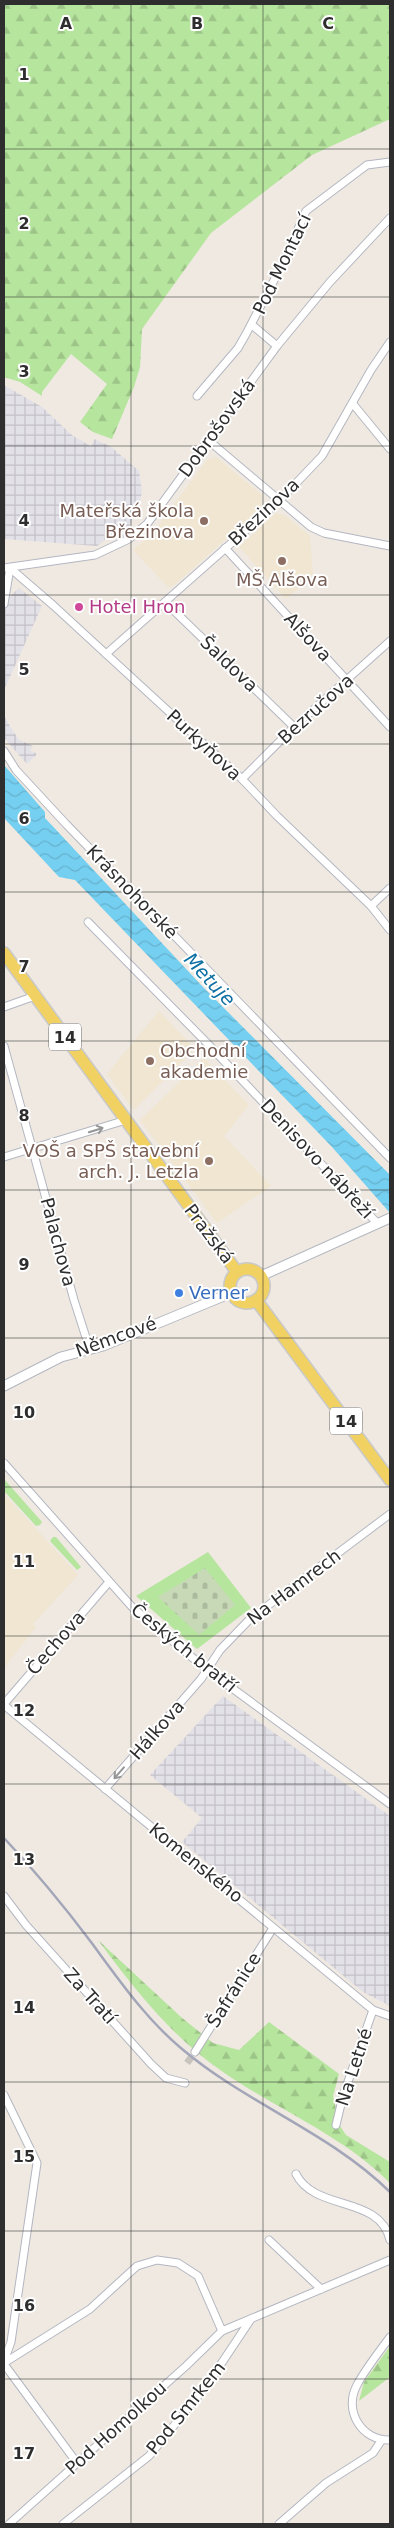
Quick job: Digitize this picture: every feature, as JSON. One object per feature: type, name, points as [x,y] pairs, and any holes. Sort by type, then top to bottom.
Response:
[{"type":"main road","name":"Pražská","points":[[4,954],[238,1272]]},
{"type":"main road","name":"Pražská","points":[[231,1293],[231,1279],[238,1272],[247,1269],[260,1276]]},
{"type":"main road","points":[[231,1293],[242,1302],[256,1300],[263,1290],[260,1276]]},
{"type":"main road","name":"14","points":[[256,1300],[390,1480]]},
{"type":"street","name":"Pod Montací","points":[[197,396],[238,348],[252,325],[306,211],[367,165],[390,162]]},
{"type":"street","name":"Dobrošovská","points":[[7,568],[95,555],[129,539],[147,524],[277,346],[330,282],[390,218]]},
{"type":"street","points":[[252,325],[277,346]]},
{"type":"street","name":"Březinova","points":[[106,654],[280,500],[322,456],[371,370],[390,342]]},
{"type":"street","points":[[353,404],[390,448]]},
{"type":"street","points":[[208,440],[311,527],[324,533],[390,546]]},
{"type":"street","name":"Alšova","points":[[225,548],[390,727]]},
{"type":"street","points":[[4,604],[7,568]]},
{"type":"street","name":"Purkyňova","points":[[7,568],[106,654],[242,779],[277,816],[371,906],[390,930]]},
{"type":"street","name":"Šaldova","points":[[164,602],[294,727]]},
{"type":"street","name":"Bezručova","points":[[242,779],[294,727],[390,641]]},
{"type":"street","name":"Krásnohorské","points":[[4,751],[16,770],[66,824],[390,1158]]},
{"type":"street","points":[[371,906],[390,888]]},
{"type":"street","name":"Denisovo nábřeží","points":[[88,922],[208,1043],[378,1224]]},
{"type":"street","points":[[4,1008],[35,996]]},
{"type":"street","name":"Palachova","points":[[4,1046],[74,1300],[90,1350]]},
{"type":"street","points":[[4,1157],[126,1120]]},
{"type":"street","points":[[260,1276],[389,1219]]},
{"type":"street","name":"Němcové","points":[[4,1386],[61,1357],[90,1350],[231,1293]]},
{"type":"street","name":"Českých bratří","points":[[4,1463],[133,1608],[206,1669],[390,1804]]},
{"type":"street","name":"Na Hamrech","points":[[206,1669],[220,1650],[254,1615],[390,1514]]},
{"type":"street","name":"Čechova","points":[[4,1704],[109,1582]]},
{"type":"street","name":"Hálkova","points":[[106,1789],[201,1679],[206,1669]]},
{"type":"street","name":"Komenského","points":[[4,1704],[372,2010],[390,2016]]},
{"type":"street","name":"Za Tratí","points":[[4,1896],[26,1925],[151,2064],[166,2078],[185,2083]]},
{"type":"street","name":"Šafránice","points":[[195,2052],[273,1928]]},
{"type":"street","name":"Na Letné","points":[[336,2125],[343,2096],[372,2010]]},
{"type":"street","points":[[4,2095],[37,2163],[11,2342],[4,2363]]},
{"type":"street","points":[[296,2174],[302,2185],[314,2192],[372,2214],[382,2221],[387,2227],[390,2240]]},
{"type":"street","points":[[269,2240],[321,2289]]},
{"type":"street","points":[[4,2363],[90,2310],[137,2266],[157,2260],[178,2263],[198,2276],[222,2331]]},
{"type":"street","name":"Pod Homolkou","points":[[10,2524],[186,2366],[222,2331],[390,2260]]},
{"type":"street","name":"Pod Smrkem","points":[[63,2524],[149,2456],[207,2385],[250,2319]]},
{"type":"street","points":[[390,2336],[356,2386],[353,2409],[358,2424],[364,2432],[381,2440],[390,2440]]},
{"type":"street","points":[[4,2363],[77,2463]]},
{"type":"street","points":[[279,2524],[326,2483],[373,2453],[381,2440]]},
{"type":"shaded area","points":[[4,385],[42,407],[73,436],[91,446],[94,439],[110,446],[139,471],[142,492],[138,509],[123,538],[106,539],[97,546],[4,539]]},
{"type":"shaded area","name":"Mateřská škola Březinova","points":[[216,457],[262,495],[261,508],[173,586],[168,587],[133,550],[152,534],[207,460]]},
{"type":"shaded area","name":"MŠ Alšova","points":[[276,513],[286,516],[310,536],[313,576],[286,599],[239,547]]},
{"type":"shaded area","points":[[19,588],[42,606],[4,690],[4,612],[10,596]]},
{"type":"shaded area","points":[[4,704],[5,717],[11,728],[19,740],[33,746],[30,750],[37,754],[27,764],[4,738]]},
{"type":"shaded area","name":"Obchodní akademie","points":[[159,1011],[195,1049],[134,1110],[107,1074]]},
{"type":"shaded area","name":"VOŠ a SPŠ stavební arch. J. Letzla","points":[[204,1058],[249,1105],[224,1136],[271,1186],[217,1223],[140,1120]]},
{"type":"shaded area","points":[[4,1494],[78,1575],[33,1624],[36,1627],[4,1668]]},
{"type":"shaded area","points":[[223,1696],[390,1816],[390,2006],[363,1992],[182,1842],[202,1818],[150,1775]]},
{"type":"green space","points":[[4,4],[390,4],[390,119],[312,155],[211,233],[142,329],[140,367],[134,387],[112,439],[93,432],[80,422],[107,384],[71,354],[42,392],[42,396],[20,382],[4,377]]},
{"type":"green space","points":[[4,1479],[42,1522],[40,1525],[36,1526],[4,1491]]},
{"type":"green space","points":[[53,1537],[56,1537],[81,1567],[77,1570],[50,1541]]},
{"type":"green space","points":[[208,1552],[251,1608],[197,1649],[136,1596]]},
{"type":"green space","points":[[205,1568],[235,1605],[199,1635],[158,1597]]},
{"type":"green space","points":[[98,1940],[181,2017],[213,2043],[239,2050],[269,2022],[339,2074],[333,2096],[340,2126],[346,2135],[390,2162],[390,2183],[371,2166],[331,2137],[244,2086],[187,2044],[140,1995]]},
{"type":"green space","points":[[390,2346],[390,2377],[359,2401],[364,2382]]},
{"type":"water","points":[[4,765],[45,812],[45,818],[202,986],[390,1175],[390,1213],[332,1147],[75,880],[59,877],[4,818]]},
{"type":"tunnel","points":[[187,2063],[195,2052]]},
{"type":"railway","points":[[4,1838],[60,1902],[134,1999],[182,2049],[233,2086],[341,2152],[390,2192]]},
{"type":"place","name":"Mateřská škola Březinova","points":[[204,521]]},
{"type":"place","name":"MŠ Alšova","points":[[282,561]]},
{"type":"place","name":"Hotel Hron","points":[[79,607]]},
{"type":"place","name":"Obchodní akademie","points":[[150,1061]]},
{"type":"place","name":"VOŠ a SPŠ stavební arch. J. Letzla","points":[[209,1161]]},
{"type":"place","name":"Verner","points":[[179,1293]]},
{"type":"water label","name":"Metuje","points":[[210,979]]}]
